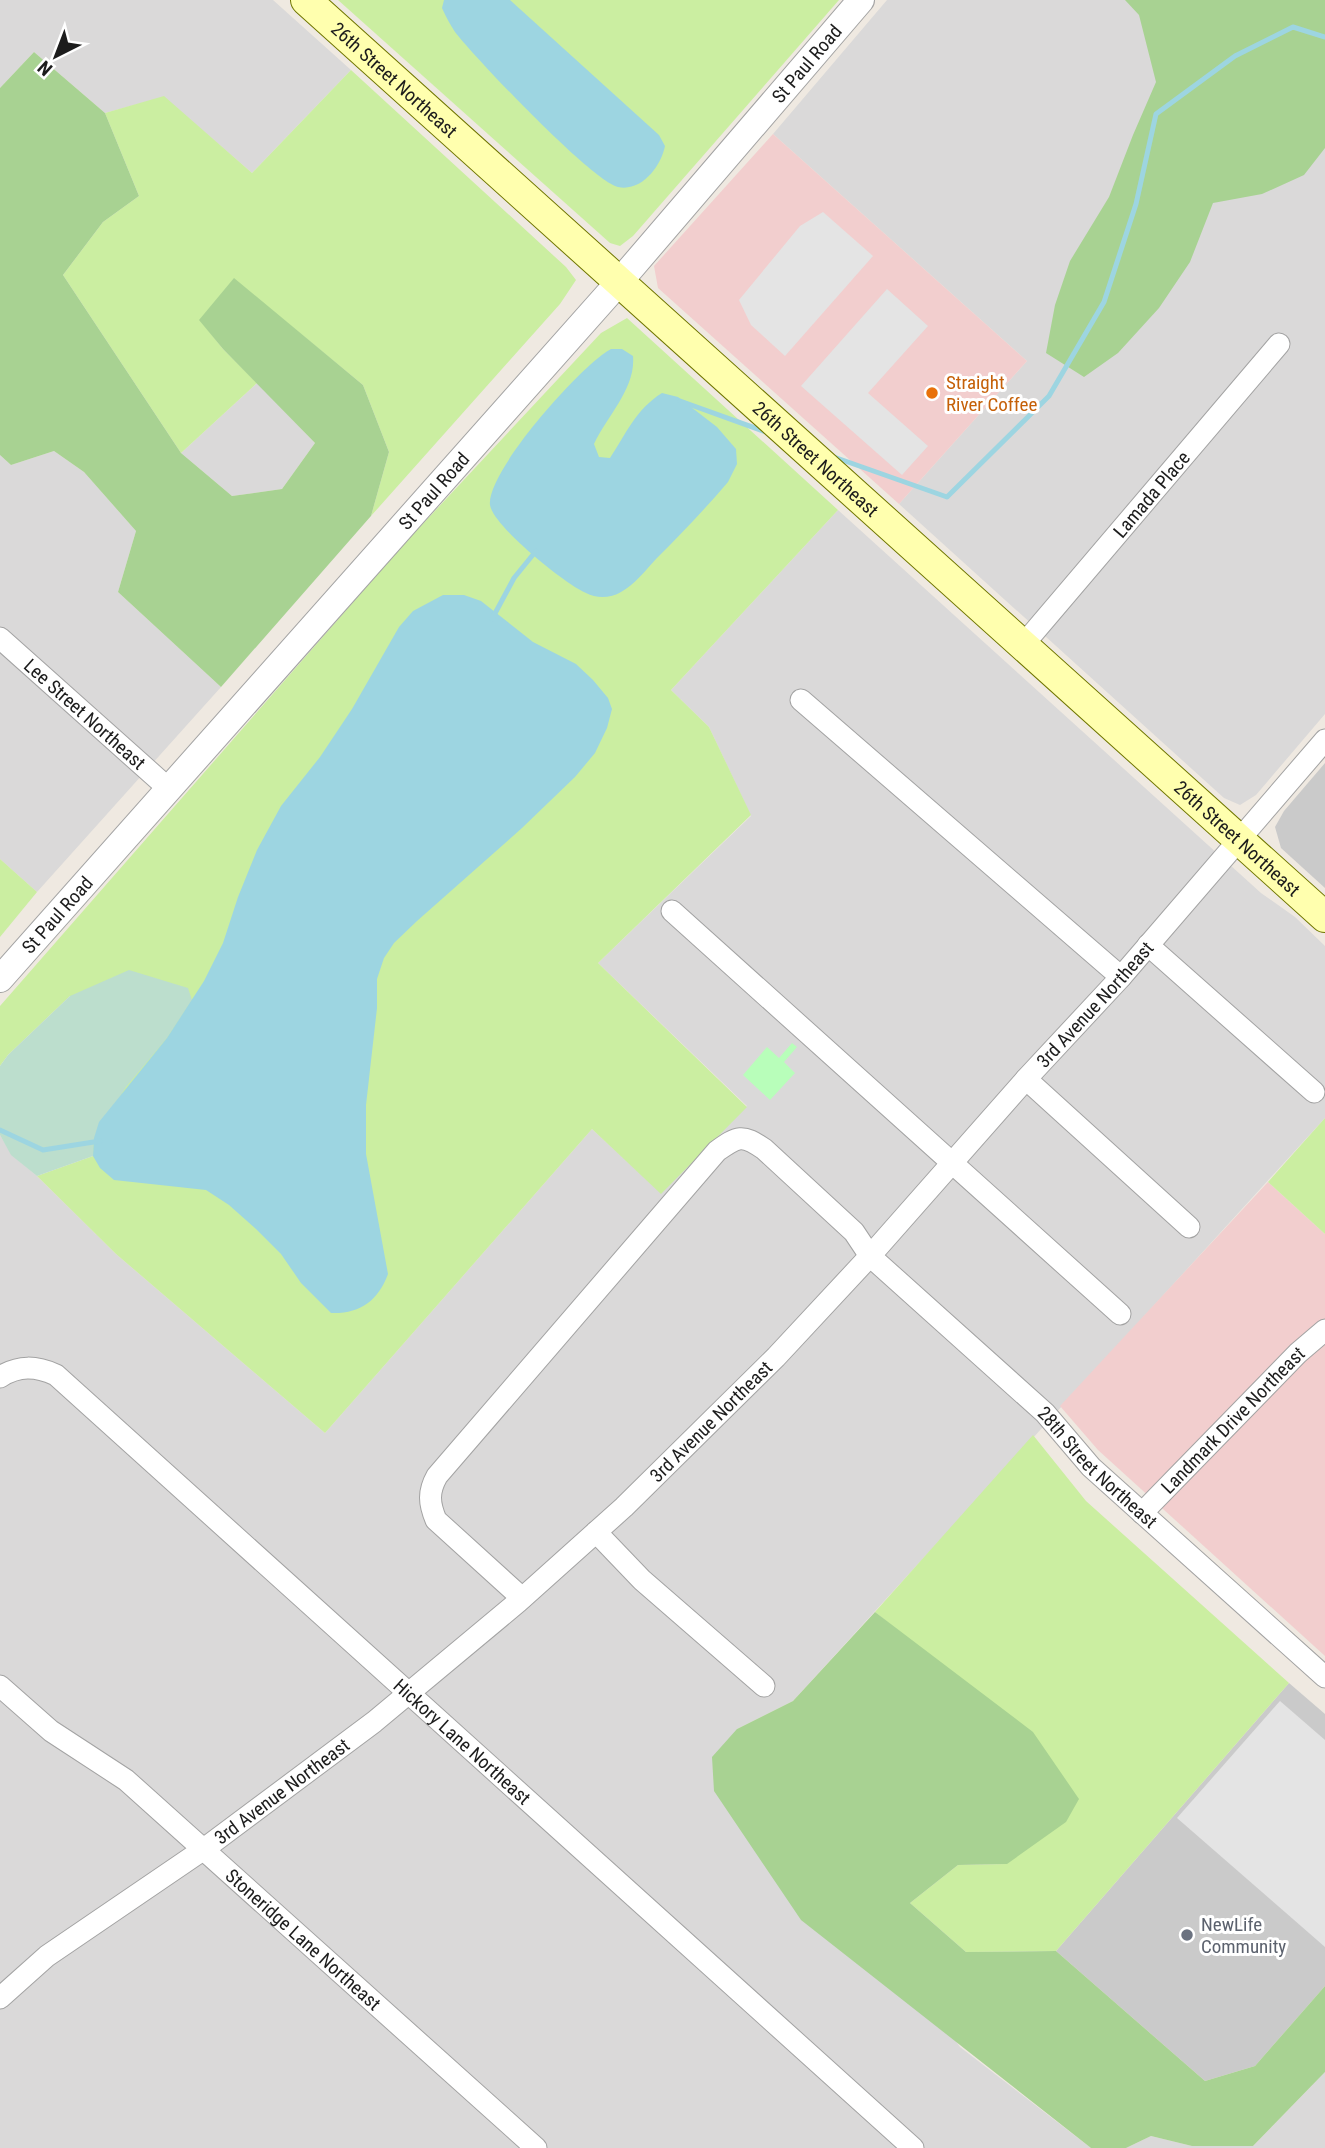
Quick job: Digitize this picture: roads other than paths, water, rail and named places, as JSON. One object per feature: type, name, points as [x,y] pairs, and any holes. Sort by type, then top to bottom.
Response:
[{"type":"main road","name":"26th Street Northeast","points":[[306,0],[1325,917]]},
{"type":"street","name":"St Paul Road","points":[[0,979],[620,281],[861,0]]},
{"type":"street","name":"Lamada Place","points":[[1023,645],[1279,344]]},
{"type":"street","name":"Lee Street Northeast","points":[[0,638],[169,789]]},
{"type":"street","points":[[802,700],[1121,977]]},
{"type":"street","name":"3rd Avenue Northeast","points":[[0,1998],[47,1956],[272,1800],[409,1693],[522,1598],[675,1458],[776,1357],[870,1256],[1026,1079],[1121,977],[1325,740]]},
{"type":"street","points":[[672,911],[1120,1314]]},
{"type":"street","points":[[1148,946],[1314,1092]]},
{"type":"street","points":[[1026,1079],[1189,1227]]},
{"type":"street","name":"28th Street Northeast","points":[[522,1598],[436,1520],[430,1505],[430,1488],[437,1476],[717,1151],[736,1138],[750,1139],[854,1232],[870,1256],[1045,1413],[1091,1467],[1325,1677]]},
{"type":"street","name":"Landmark Drive Northeast","points":[[1142,1513],[1298,1353],[1325,1330]]},
{"type":"street","name":"Hickory Lane Northeast","points":[[0,1377],[28,1367],[56,1375],[913,2148]]},
{"type":"street","points":[[596,1532],[642,1580],[764,1686]]},
{"type":"street","name":"Stoneridge Lane Northeast","points":[[0,1686],[51,1731],[126,1780],[536,2148]]},
{"type":"water","points":[[444,0],[510,0],[659,135],[665,146],[655,169],[635,186],[618,187],[585,164],[509,91],[467,46],[455,32],[442,8]]},
{"type":"water","points":[[611,349],[622,349],[633,356],[633,368],[620,402],[594,444],[599,457],[610,458],[638,414],[662,393],[678,397],[717,427],[736,449],[737,464],[728,482],[635,581],[617,594],[599,597],[576,587],[531,554],[503,526],[490,505],[493,489],[503,469],[538,420],[579,375]]},
{"type":"water","points":[[443,595],[464,595],[481,601],[533,642],[576,664],[608,698],[612,709],[607,728],[595,753],[575,777],[417,921],[394,943],[384,958],[377,979],[377,1008],[366,1105],[366,1154],[388,1274],[379,1292],[367,1304],[351,1311],[331,1313],[301,1283],[281,1254],[229,1205],[206,1190],[114,1180],[100,1168],[93,1156],[94,1138],[99,1122],[167,1038],[204,981],[223,943],[257,850],[281,806],[320,757],[352,709],[399,627],[413,611]]},
{"type":"waterway","points":[[831,456],[947,497],[1049,396],[1104,302],[1136,204],[1156,114],[1235,56],[1293,27],[1325,37]]},
{"type":"waterway","points":[[680,401],[766,432]]},
{"type":"waterway","points":[[492,619],[514,578],[536,551]]},
{"type":"waterway","points":[[0,1130],[43,1150],[100,1141]]},
{"type":"place","name":"Straight River Coffee","points":[[932,393]]},
{"type":"place","name":"NewLife Community","points":[[1187,1935]]}]
